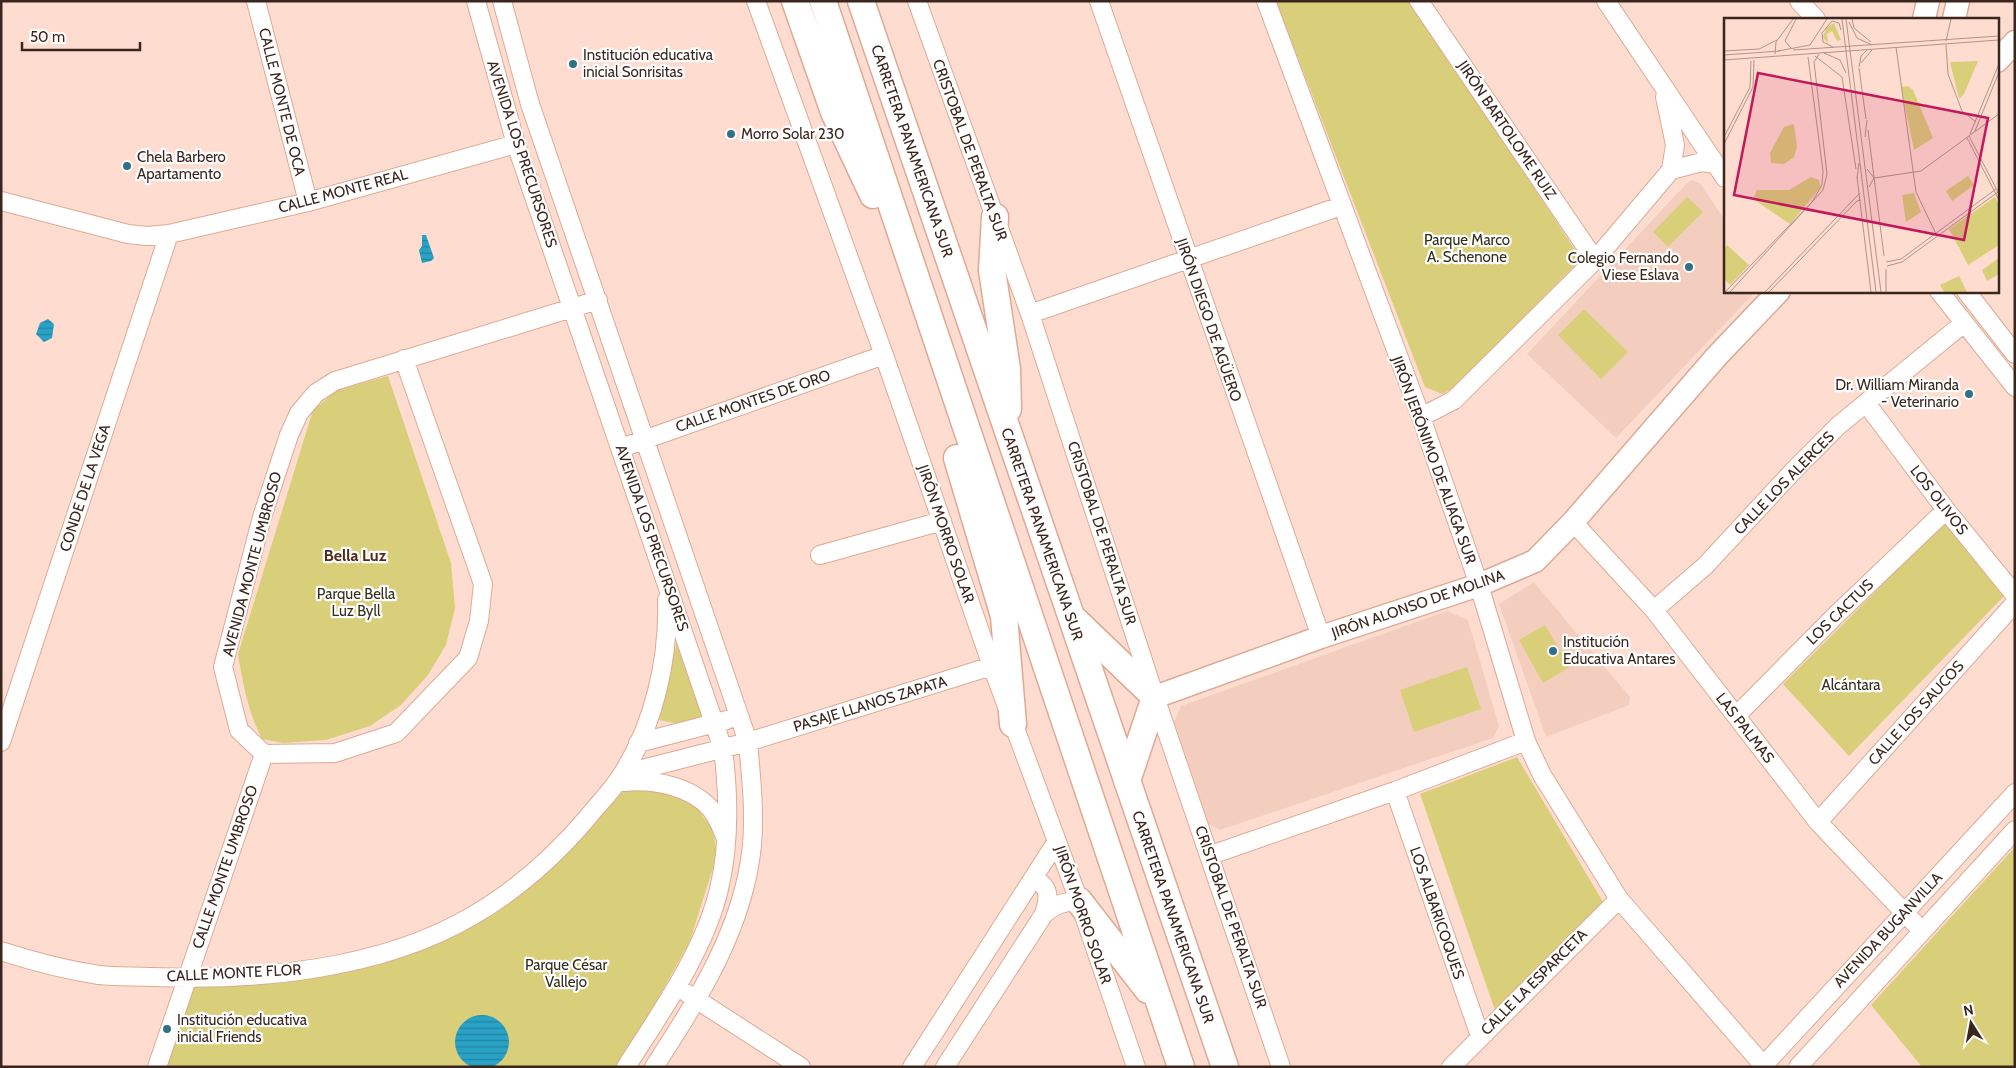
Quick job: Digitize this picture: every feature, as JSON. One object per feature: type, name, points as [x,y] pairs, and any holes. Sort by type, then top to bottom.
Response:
[{"type":"highway","points":[[794,1],[834,112],[928,312]]},
{"type":"highway","points":[[822,1],[1181,1067]]},
{"type":"highway","name":"CARRETERA PANAMERICANA SUR","points":[[861,1],[1225,1067]]},
{"type":"highway","points":[[995,217],[992,270],[1007,369],[1008,435]]},
{"type":"highway","points":[[938,342],[940,397],[1004,616],[1013,724]]},
{"type":"highway","points":[[1069,614],[1108,654],[1155,697],[1127,781]]},
{"type":"highway","points":[[1079,901],[1160,1006]]},
{"type":"main road","points":[[1924,18],[1928,1]]},
{"type":"main road","points":[[1954,18],[1958,1]]},
{"type":"main road","points":[[1998,60],[2015,42]]},
{"type":"main road","name":"JIRÓN ALONSO DE MOLINA","points":[[1155,697],[1321,637],[1479,585],[1535,561],[1573,522],[1717,356],[1778,292]]},
{"type":"street","name":"CALLE MONTE DE OCA","points":[[256,1],[308,202]]},
{"type":"street","name":"AVENIDA LOS PRECURSORES","points":[[476,1],[516,144],[723,749],[727,780],[728,842],[719,890],[706,929],[676,987],[626,1067]]},
{"type":"street","name":"AVENIDA LOS PRECURSORES","points":[[502,1],[530,104],[748,742],[753,816],[752,845],[746,882],[726,942],[696,1000],[654,1067]]},
{"type":"street","name":"JIRÓN MORRO SOLAR","points":[[756,1],[884,355],[992,666],[1079,901],[1136,1067]]},
{"type":"street","name":"CRISTOBAL DE PERALTA SUR","points":[[917,1],[1030,314],[1155,697],[1211,855],[1281,1067]]},
{"type":"street","name":"JIRÓN DIEGO DE AGÜERO","points":[[1099,1],[1321,637]]},
{"type":"street","name":"JIRÓN JERÓNIMO DE ALIAGA SUR","points":[[1266,1],[1340,206],[1420,417],[1479,585],[1526,741],[1542,775],[1619,899],[1762,1066]]},
{"type":"street","name":"JIRÓN BARTOLOME RUIZ","points":[[1419,1],[1595,260]]},
{"type":"street","points":[[1606,1],[1720,171]]},
{"type":"street","points":[[1799,1],[1815,18]]},
{"type":"street","points":[[1420,417],[1454,400],[1595,260],[1671,170],[1675,145],[1663,88]]},
{"type":"street","name":"CALLE MONTE REAL","points":[[1,201],[128,234],[147,236],[169,234],[308,202],[516,144]]},
{"type":"street","points":[[1671,170],[1702,162],[1720,171]]},
{"type":"street","points":[[1030,314],[1340,206]]},
{"type":"street","name":"CONDE DE LA VEGA","points":[[1,742],[169,234]]},
{"type":"street","points":[[1940,292],[2015,387]]},
{"type":"street","points":[[1967,292],[2015,354]]},
{"type":"street","name":"AVENIDA MONTE UMBROSO","points":[[264,754],[239,730],[223,667],[262,517],[289,435],[300,413],[322,389],[335,381],[404,358],[598,300]]},
{"type":"street","name":"CALLE LOS ALERCES","points":[[1654,610],[1706,566],[1796,468],[1839,425],[1964,323]]},
{"type":"street","name":"CALLE MONTES DE ORO","points":[[621,448],[884,355]]},
{"type":"street","points":[[264,754],[336,753],[396,733],[468,658],[479,621],[483,584],[404,358]]},
{"type":"street","name":"LOS OLIVOS","points":[[1866,403],[1946,510],[2015,596]]},
{"type":"street","name":"LOS CACTUS","points":[[1736,716],[1836,615],[1946,510]]},
{"type":"street","points":[[820,555],[942,521]]},
{"type":"street","name":"LAS PALMAS","points":[[1573,522],[1654,610],[1818,822],[1922,931]]},
{"type":"street","name":"CALLE MONTE FLOR","points":[[1,951],[99,975],[186,978],[299,972],[361,959],[416,942],[462,921],[507,894],[537,870],[575,832],[620,779],[652,710],[668,630],[666,580]]},
{"type":"street","name":"CALLE LOS SAUCOS","points":[[1818,822],[2015,603]]},
{"type":"street","name":"PASAJE LLANOS ZAPATA","points":[[620,779],[748,742],[992,666]]},
{"type":"street","points":[[638,743],[740,716]]},
{"type":"street","points":[[1211,855],[1394,791],[1526,741]]},
{"type":"street","name":"CALLE MONTE UMBROSO","points":[[157,1067],[264,754]]},
{"type":"street","points":[[620,779],[662,783],[686,793],[710,808],[728,842]]},
{"type":"street","name":"LOS ALBARICOQUES","points":[[1394,791],[1480,1036]]},
{"type":"street","name":"AVENIDA BUGANVILLA","points":[[1762,1066],[2015,793]]},
{"type":"street","name":"AVENIDA BUGANVILLA","points":[[1800,1066],[2015,830]]},
{"type":"street","points":[[912,1067],[1057,841]]},
{"type":"street","points":[[945,1067],[1044,914],[1049,898],[1047,889],[1042,883],[1033,878]]},
{"type":"street","name":"CALLE LA ESPARCETA","points":[[1451,1067],[1619,899]]},
{"type":"street","points":[[1044,914],[1052,907],[1063,902],[1079,901]]},
{"type":"street","points":[[676,987],[801,1067]]},
{"type":"shaded area","points":[[1692,180],[1701,184],[1724,219],[1724,292],[1755,292],[1616,438],[1527,354],[1687,183]]},
{"type":"shaded area","name":"Institución Educativa Antares","points":[[1534,582],[1630,697],[1629,705],[1546,737],[1499,604]]},
{"type":"shaded area","points":[[1447,611],[1468,620],[1499,726],[1493,738],[1220,830],[1209,824],[1174,722],[1181,706]]},
{"type":"green space","name":"Parque Marco A. Schenone","points":[[1276,1],[1411,1],[1581,259],[1456,387],[1442,394],[1425,387]]},
{"type":"green space","points":[[1687,197],[1703,212],[1668,247],[1653,232]]},
{"type":"green space","points":[[1584,309],[1628,352],[1601,379],[1558,335]]},
{"type":"green space","name":"Parque Bella Luz Byll","points":[[388,376],[451,563],[455,608],[446,645],[428,675],[401,705],[370,726],[326,740],[283,743],[262,739],[244,687],[238,654],[313,410],[337,390]]},
{"type":"green space","name":"Alcántara","points":[[1945,522],[2006,594],[1849,756],[1783,684]]},
{"type":"green space","points":[[1545,625],[1570,667],[1543,683],[1519,640]]},
{"type":"green space","points":[[680,627],[705,717],[679,724],[659,720]]},
{"type":"green space","points":[[1467,667],[1481,709],[1414,732],[1400,690]]},
{"type":"green space","points":[[1517,757],[1603,902],[1497,1016],[1420,794]]},
{"type":"green space","name":"Parque César Vallejo","points":[[640,787],[664,792],[694,805],[713,829],[717,855],[690,941],[620,1067],[165,1067],[191,987],[341,972],[539,878],[623,791]]},
{"type":"green space","points":[[2015,847],[2015,1067],[1922,1067],[1871,1005]]},
{"type":"water","points":[[422,235],[426,235],[434,258],[431,261],[422,263],[419,250],[422,246]]},
{"type":"water","points":[[48,319],[54,324],[52,338],[44,342],[36,334],[40,323]]},
{"type":"water","points":[[482,1015],[492,1017],[501,1023],[507,1032],[509,1042],[507,1052],[501,1061],[492,1067],[482,1069],[472,1067],[463,1061],[457,1052],[455,1042],[457,1032],[463,1023],[472,1017]]},
{"type":"place","name":"Institución educativa inicial Sonrisitas","points":[[573,64]]},
{"type":"place","name":"Morro Solar 230","points":[[731,134]]},
{"type":"place","name":"Chela Barbero Apartamento","points":[[127,166]]},
{"type":"place","name":"Colegio Fernando Viese Eslava","points":[[1689,267]]},
{"type":"place","name":"Dr. William Miranda - Veterinario","points":[[1969,394]]},
{"type":"place","name":"Institución Educativa Antares","points":[[1553,651]]},
{"type":"place","name":"Institución educativa inicial Friends","points":[[167,1029]]},
{"type":"district","name":"Bella Luz","points":[[355,555]]}]
